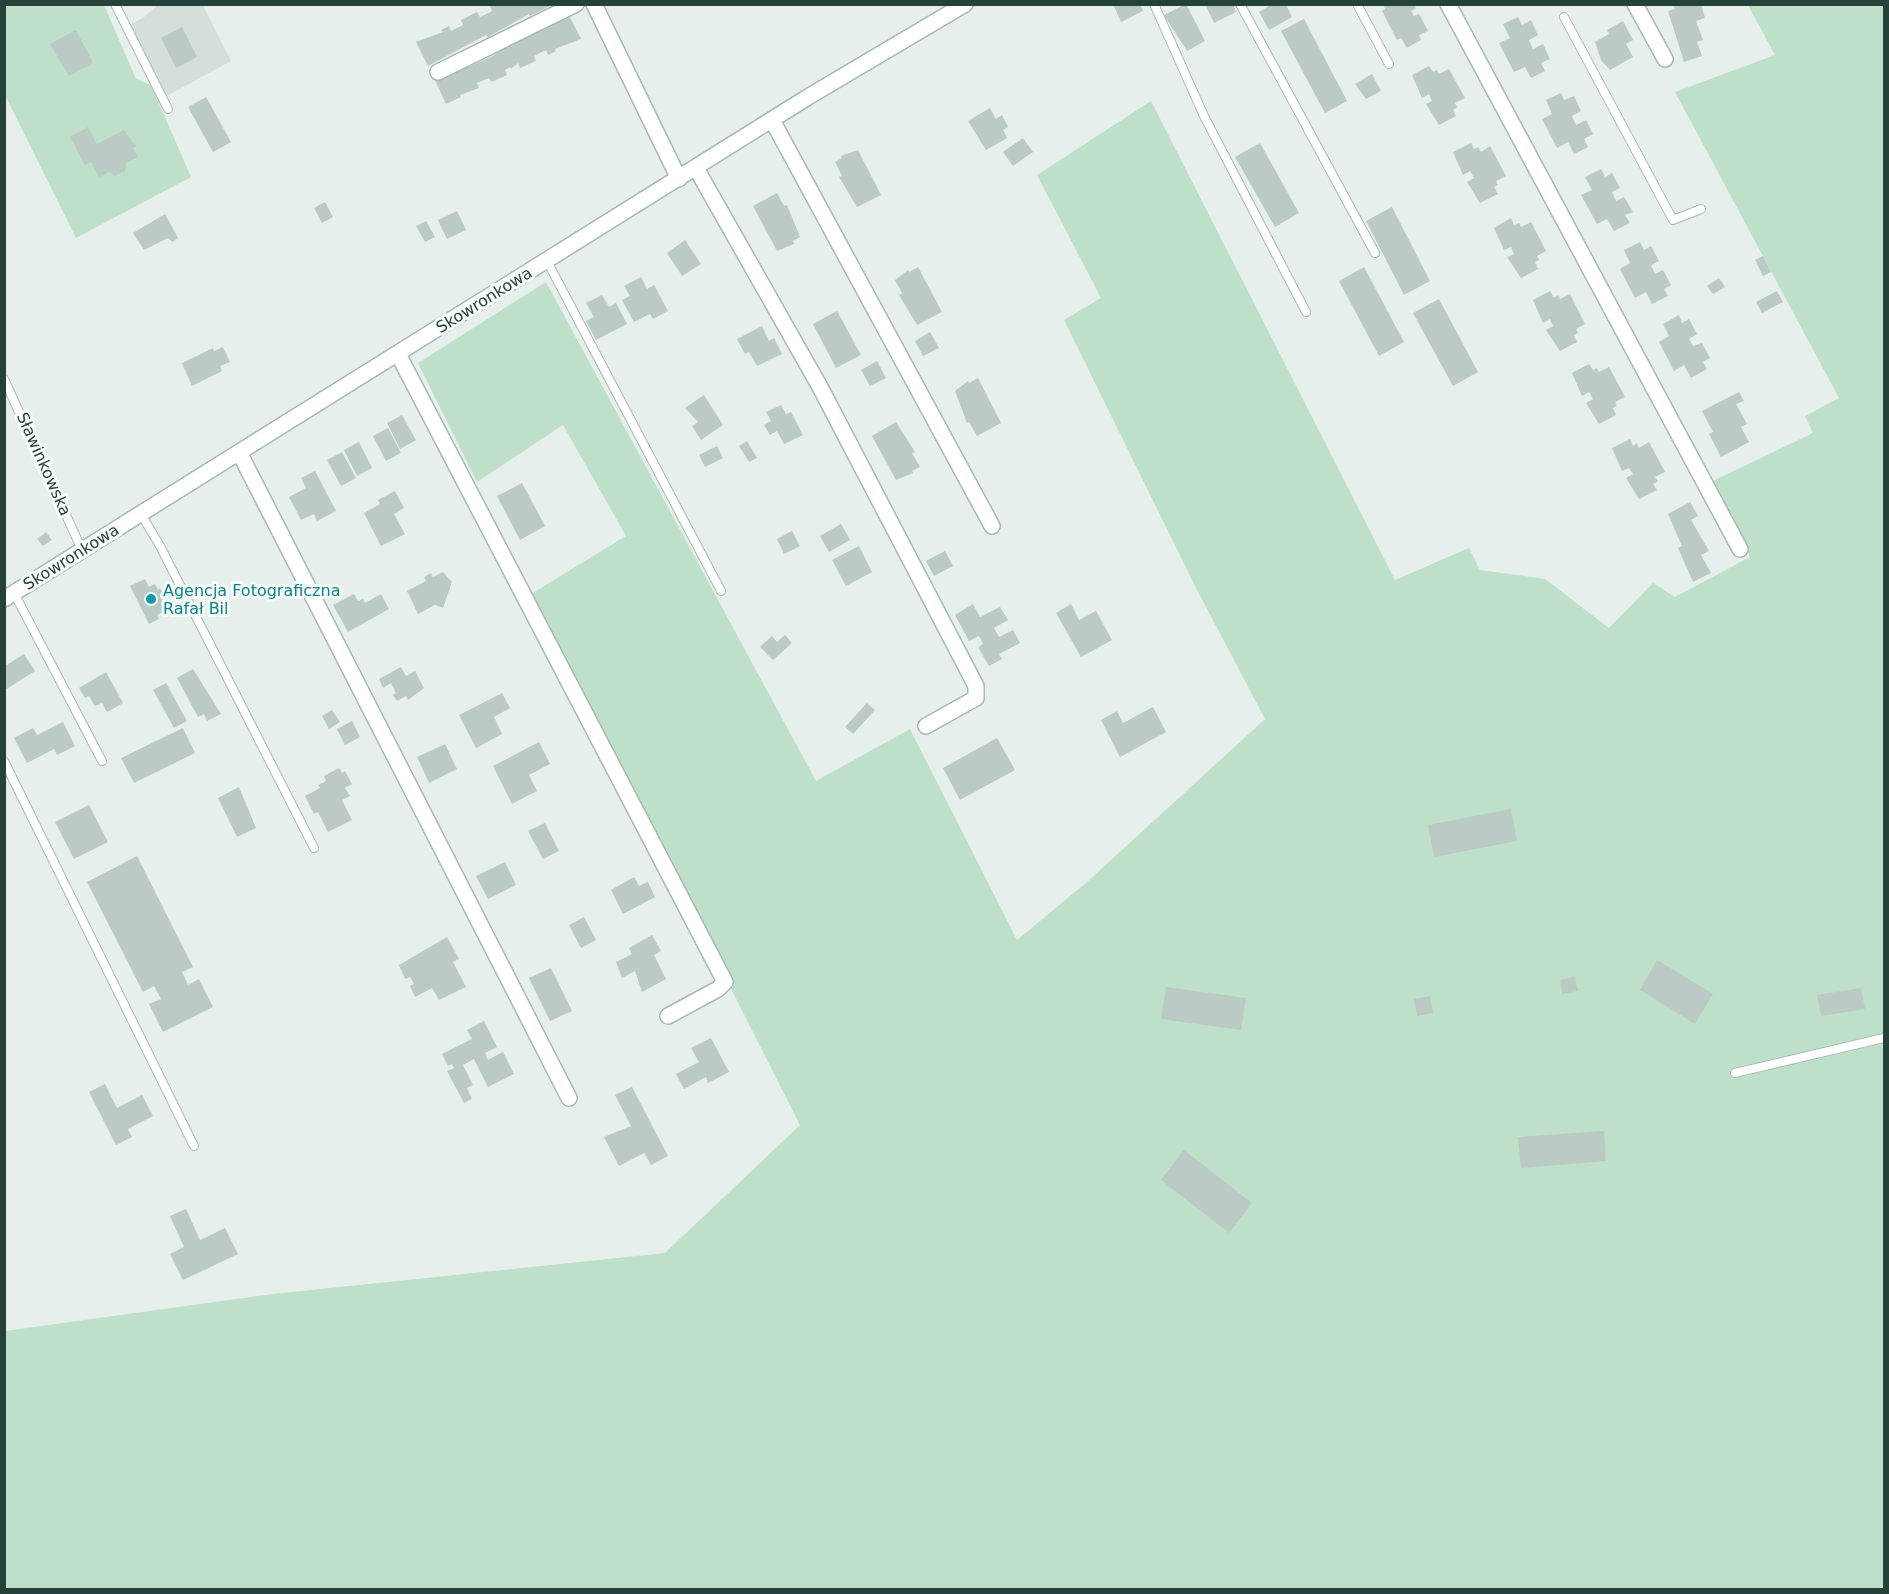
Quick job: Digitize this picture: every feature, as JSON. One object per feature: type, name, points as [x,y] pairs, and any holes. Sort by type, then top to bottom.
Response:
[{"type":"street","points":[[438,72],[576,4]]},
{"type":"street","points":[[594,4],[679,179]]},
{"type":"street","name":"Skowronkowa","points":[[9,596],[772,120],[965,4]]},
{"type":"street","points":[[1448,4],[1740,549]]},
{"type":"street","points":[[1635,4],[1665,59]]},
{"type":"street","points":[[772,120],[992,526]]},
{"type":"street","points":[[696,168],[816,378],[976,686],[976,698],[926,726]]},
{"type":"street","points":[[398,354],[725,982],[718,989],[668,1016]]},
{"type":"street","points":[[239,452],[569,1098]]},
{"type":"lane","points":[[115,4],[168,109]]},
{"type":"lane","points":[[1154,4],[1204,116],[1306,312]]},
{"type":"lane","points":[[1240,4],[1375,253]]},
{"type":"lane","points":[[1358,4],[1389,64]]},
{"type":"lane","points":[[1564,17],[1673,220],[1701,209]]},
{"type":"lane","points":[[547,261],[721,591]]},
{"type":"lane","name":"Sławinkowska","points":[[4,379],[82,550]]},
{"type":"lane","points":[[141,513],[314,848]]},
{"type":"lane","points":[[9,596],[102,761]]},
{"type":"lane","points":[[4,761],[194,1146]]},
{"type":"lane","points":[[1735,1073],[1884,1038]]},
{"type":"shaded area","points":[[158,5],[203,5],[231,61],[163,98],[129,25],[143,18]]},
{"type":"green space","points":[[5,5],[104,5],[136,79],[151,85],[191,177],[76,238],[5,95]]},
{"type":"green space","points":[[1748,5],[1884,5],[1884,1589],[5,1590],[5,1331],[273,1294],[665,1253],[800,1125],[531,594],[626,536],[563,425],[477,482],[418,363],[546,282],[816,781],[910,729],[1017,940],[1087,882],[1265,719],[1196,588],[1064,320],[1101,298],[1037,175],[1151,101],[1395,580],[1469,548],[1480,570],[1545,579],[1609,628],[1653,583],[1675,597],[1750,557],[1711,482],[1813,433],[1805,416],[1839,398],[1675,92],[1775,55]]},
{"type":"building","points":[[493,4],[554,4],[530,16],[529,14],[488,37],[486,35],[428,66],[416,42],[443,32],[441,30],[449,26],[451,31],[463,25],[461,20],[477,12],[480,17],[492,11],[490,6]]},
{"type":"building","points":[[1113,4],[1140,4],[1143,11],[1121,22]]},
{"type":"building","points":[[1186,4],[1205,41],[1187,51],[1164,15]]},
{"type":"building","points":[[1205,4],[1233,4],[1236,12],[1214,23]]},
{"type":"building","points":[[1273,4],[1286,4],[1292,17],[1269,30],[1259,12]]},
{"type":"building","points":[[1383,4],[1414,4],[1416,8],[1411,11],[1414,16],[1419,14],[1428,31],[1419,35],[1421,40],[1407,48],[1401,38],[1397,40],[1382,11],[1385,9]]},
{"type":"building","points":[[1673,4],[1701,4],[1705,18],[1696,21],[1703,40],[1697,42],[1702,56],[1684,62],[1668,11],[1675,9]]},
{"type":"building","points":[[569,15],[581,39],[555,49],[556,51],[548,55],[546,50],[534,56],[536,61],[520,68],[518,63],[511,69],[510,67],[505,70],[507,75],[491,82],[489,78],[477,83],[479,88],[460,95],[461,97],[446,104],[435,80],[467,64],[469,67],[496,54],[494,51],[510,44],[511,46]]},
{"type":"building","points":[[1518,17],[1522,25],[1531,20],[1538,35],[1529,40],[1533,49],[1543,44],[1550,59],[1541,63],[1545,71],[1531,78],[1525,67],[1514,72],[1499,43],[1510,38],[1503,24]]},
{"type":"building","points":[[1304,19],[1347,101],[1325,113],[1281,31]]},
{"type":"building","points":[[1623,21],[1633,40],[1626,44],[1633,57],[1610,70],[1601,60],[1595,42],[1609,34],[1607,30]]},
{"type":"building","points":[[182,27],[197,57],[176,68],[161,38]]},
{"type":"building","points":[[76,30],[93,63],[69,76],[50,44]]},
{"type":"building","points":[[1429,66],[1433,72],[1437,70],[1439,74],[1449,69],[1465,98],[1455,103],[1457,107],[1453,110],[1456,116],[1439,125],[1426,104],[1432,101],[1429,94],[1422,98],[1412,75]]},
{"type":"building","points":[[1372,74],[1381,91],[1366,99],[1355,84]]},
{"type":"building","points":[[1561,93],[1564,100],[1574,96],[1581,111],[1572,116],[1576,125],[1586,120],[1593,134],[1584,139],[1588,147],[1574,154],[1568,142],[1557,148],[1542,119],[1552,114],[1546,100]]},
{"type":"building","points":[[206,97],[231,142],[213,152],[188,107]]},
{"type":"building","points":[[990,108],[996,119],[1002,115],[1008,127],[1003,130],[1007,138],[986,150],[968,121]]},
{"type":"building","points":[[88,127],[97,144],[124,130],[136,146],[133,148],[138,157],[126,163],[125,171],[115,176],[109,172],[99,177],[91,162],[85,165],[70,137]]},
{"type":"building","points":[[1023,138],[1033,152],[1013,166],[1003,152]]},
{"type":"building","points":[[1260,143],[1299,213],[1275,227],[1235,157]]},
{"type":"building","points":[[1471,143],[1474,149],[1478,147],[1481,152],[1490,146],[1506,176],[1496,181],[1498,185],[1494,187],[1498,194],[1480,203],[1467,182],[1474,178],[1470,171],[1463,175],[1453,152]]},
{"type":"building","points":[[858,150],[881,195],[857,207],[839,177],[842,176],[835,162],[842,158],[841,156]]},
{"type":"building","points":[[1601,169],[1605,177],[1612,173],[1620,188],[1612,192],[1616,201],[1624,197],[1633,212],[1625,215],[1630,223],[1614,231],[1607,219],[1597,224],[1581,195],[1592,190],[1585,177]]},
{"type":"building","points":[[777,193],[784,206],[787,205],[800,237],[793,241],[794,244],[777,251],[753,206]]},
{"type":"building","points":[[325,202],[333,217],[322,223],[314,208]]},
{"type":"building","points":[[1392,207],[1430,281],[1404,295],[1366,221]]},
{"type":"building","points":[[457,211],[466,230],[447,239],[438,220]]},
{"type":"building","points":[[165,214],[178,238],[172,242],[168,238],[144,250],[133,233]]},
{"type":"building","points":[[1511,218],[1514,225],[1519,223],[1521,227],[1531,222],[1546,251],[1537,256],[1539,260],[1535,262],[1538,269],[1521,278],[1507,257],[1514,254],[1511,247],[1504,250],[1494,228]]},
{"type":"building","points":[[426,221],[435,237],[425,242],[416,226]]},
{"type":"building","points":[[685,240],[701,264],[682,276],[667,253]]},
{"type":"building","points":[[1640,242],[1644,250],[1651,246],[1659,261],[1651,265],[1655,274],[1663,270],[1671,285],[1664,289],[1668,296],[1652,304],[1646,292],[1635,298],[1620,269],[1630,263],[1624,250]]},
{"type":"building","points":[[1763,256],[1771,272],[1763,276],[1755,260]]},
{"type":"building","points":[[918,267],[942,312],[917,325],[899,295],[902,293],[895,280],[908,270],[909,272]]},
{"type":"building","points":[[1364,267],[1404,342],[1379,356],[1339,281]]},
{"type":"building","points":[[641,277],[647,289],[654,285],[668,311],[653,319],[650,314],[634,322],[622,300],[630,296],[624,286]]},
{"type":"building","points":[[1719,278],[1725,287],[1713,294],[1707,286]]},
{"type":"building","points":[[1550,291],[1554,298],[1558,295],[1560,299],[1570,294],[1585,324],[1576,329],[1578,333],[1574,335],[1577,342],[1560,351],[1546,330],[1553,326],[1550,319],[1543,323],[1533,300]]},
{"type":"building","points":[[1777,291],[1783,302],[1762,313],[1756,302]]},
{"type":"building","points":[[602,295],[609,307],[616,303],[627,324],[596,340],[586,321],[594,317],[586,303]]},
{"type":"building","points":[[1439,299],[1478,372],[1453,386],[1413,313]]},
{"type":"building","points":[[837,311],[861,355],[836,368],[813,324]]},
{"type":"building","points":[[1679,315],[1682,323],[1689,319],[1697,334],[1689,339],[1693,346],[1702,343],[1710,358],[1703,362],[1707,369],[1691,378],[1684,365],[1674,371],[1659,342],[1669,336],[1663,324]]},
{"type":"building","points":[[762,326],[769,341],[774,338],[782,354],[757,366],[749,352],[745,354],[737,339]]},
{"type":"building","points":[[930,332],[939,348],[923,356],[915,341]]},
{"type":"building","points":[[223,347],[230,362],[220,366],[222,371],[192,386],[182,363],[213,348],[214,351]]},
{"type":"building","points":[[877,361],[886,378],[870,386],[861,370]]},
{"type":"building","points":[[1589,364],[1593,370],[1597,368],[1599,372],[1609,367],[1625,397],[1615,402],[1617,406],[1613,408],[1616,415],[1599,424],[1586,403],[1593,399],[1589,392],[1582,396],[1572,373]]},
{"type":"building","points":[[978,378],[1001,423],[977,436],[969,422],[967,423],[955,391],[968,381],[969,383]]},
{"type":"building","points":[[1739,392],[1744,401],[1736,404],[1747,424],[1741,427],[1749,442],[1721,457],[1709,434],[1713,432],[1702,411]]},
{"type":"building","points":[[704,395],[723,425],[701,440],[692,426],[698,422],[685,408]]},
{"type":"building","points":[[781,405],[786,414],[791,412],[803,435],[784,444],[777,431],[770,435],[764,425],[771,421],[766,412]]},
{"type":"building","points":[[402,415],[416,440],[400,449],[387,423]]},
{"type":"building","points":[[896,422],[915,452],[912,453],[920,467],[912,471],[913,473],[896,480],[872,436]]},
{"type":"building","points":[[388,428],[401,453],[386,461],[373,436]]},
{"type":"building","points":[[1630,439],[1633,446],[1637,443],[1639,448],[1649,442],[1665,472],[1655,477],[1658,481],[1653,484],[1657,490],[1639,499],[1626,478],[1633,474],[1629,468],[1622,471],[1612,448]]},
{"type":"building","points":[[747,441],[757,458],[749,462],[739,446]]},
{"type":"building","points":[[359,442],[372,468],[357,476],[344,450]]},
{"type":"building","points":[[717,446],[723,458],[705,467],[699,455]]},
{"type":"building","points":[[342,452],[356,478],[341,486],[327,460]]},
{"type":"building","points":[[315,471],[336,511],[317,521],[314,514],[301,520],[289,497],[306,488],[301,478]]},
{"type":"building","points":[[522,483],[545,526],[520,540],[497,496]]},
{"type":"building","points":[[395,491],[404,508],[394,514],[405,534],[381,546],[364,513],[380,504],[378,500]]},
{"type":"building","points":[[1690,502],[1698,516],[1691,520],[1709,551],[1701,555],[1711,573],[1693,582],[1678,548],[1682,546],[1668,514]]},
{"type":"building","points":[[841,524],[850,540],[829,552],[820,536]]},
{"type":"building","points":[[792,531],[800,546],[784,554],[777,539]]},
{"type":"building","points":[[46,532],[52,540],[43,546],[37,539]]},
{"type":"building","points":[[859,546],[872,572],[846,586],[832,560]]},
{"type":"building","points":[[945,551],[953,566],[934,576],[926,561]]},
{"type":"building","points":[[443,572],[452,582],[443,608],[435,605],[418,614],[407,591],[426,581],[424,577],[431,573],[433,577]]},
{"type":"building","name":"Agencja Fotograficzna Rafał Bil","points":[[145,579],[149,587],[155,584],[158,590],[160,588],[170,609],[157,615],[159,619],[149,624],[130,586]]},
{"type":"building","points":[[354,594],[358,601],[363,599],[365,603],[381,594],[389,609],[348,632],[333,605]]},
{"type":"building","points":[[973,604],[980,617],[1000,607],[1008,620],[994,628],[999,637],[1013,630],[1020,643],[999,654],[1002,659],[989,666],[978,647],[983,644],[979,636],[969,641],[955,615]]},
{"type":"building","points":[[1071,604],[1079,620],[1096,611],[1112,640],[1081,657],[1056,613]]},
{"type":"building","points":[[785,635],[792,643],[773,660],[760,647],[772,636],[777,642]]},
{"type":"building","points":[[24,654],[35,671],[5,690],[5,666]]},
{"type":"building","points":[[401,667],[406,676],[415,671],[424,688],[408,700],[406,696],[397,701],[393,695],[396,693],[391,683],[383,688],[379,679]]},
{"type":"building","points":[[193,669],[221,714],[207,721],[204,714],[198,717],[177,678]]},
{"type":"building","points":[[106,672],[123,703],[107,712],[102,703],[95,706],[89,696],[85,698],[79,688]]},
{"type":"building","points":[[166,683],[187,721],[174,728],[153,690]]},
{"type":"building","points":[[502,693],[510,708],[494,717],[502,734],[476,748],[459,715]]},
{"type":"building","points":[[867,703],[875,710],[853,734],[845,727]]},
{"type":"building","points":[[1153,707],[1166,732],[1120,757],[1101,720],[1117,711],[1123,723]]},
{"type":"building","points":[[332,710],[340,722],[329,729],[322,716]]},
{"type":"building","points":[[352,721],[360,737],[345,745],[337,729]]},
{"type":"building","points":[[63,722],[75,746],[57,755],[54,749],[27,763],[14,738],[33,728],[37,735]]},
{"type":"building","points":[[183,728],[195,753],[134,783],[121,758]]},
{"type":"building","points":[[997,738],[1015,770],[960,800],[943,768]]},
{"type":"building","points":[[539,742],[550,764],[529,775],[537,791],[512,804],[493,766]]},
{"type":"building","points":[[445,744],[457,769],[429,783],[417,757]]},
{"type":"building","points":[[339,768],[342,773],[345,771],[352,784],[345,788],[350,796],[342,800],[352,820],[328,832],[318,812],[314,814],[305,796],[320,788],[318,785],[326,781],[324,776]]},
{"type":"building","points":[[239,787],[256,828],[237,837],[218,798]]},
{"type":"building","points":[[89,805],[108,842],[74,859],[55,822]]},
{"type":"building","points":[[1511,809],[1517,841],[1434,857],[1428,825]]},
{"type":"building","points":[[545,823],[559,851],[543,859],[528,831]]},
{"type":"building","points":[[137,856],[193,967],[182,972],[188,985],[199,979],[213,1007],[163,1032],[149,1004],[161,999],[154,986],[143,992],[87,882]]},
{"type":"building","points":[[505,862],[516,885],[488,899],[476,876]]},
{"type":"building","points":[[634,877],[639,886],[648,882],[655,897],[623,914],[611,890]]},
{"type":"building","points":[[584,917],[596,940],[581,948],[569,925]]},
{"type":"building","points":[[652,935],[661,951],[654,955],[666,979],[642,992],[635,971],[622,978],[616,962],[632,954],[629,948]]},
{"type":"building","points":[[447,937],[459,959],[453,962],[466,987],[439,1000],[432,988],[415,997],[410,986],[414,984],[410,977],[405,979],[399,965]]},
{"type":"building","points":[[1657,960],[1713,994],[1695,1024],[1640,990]]},
{"type":"building","points":[[551,968],[572,1011],[550,1021],[529,978]]},
{"type":"building","points":[[1575,977],[1578,991],[1562,994],[1560,980]]},
{"type":"building","points":[[1166,987],[1246,998],[1241,1030],[1161,1019]]},
{"type":"building","points":[[1861,988],[1865,1009],[1821,1016],[1817,995]]},
{"type":"building","points":[[1430,996],[1433,1013],[1417,1016],[1414,999]]},
{"type":"building","points":[[484,1021],[497,1047],[485,1053],[488,1060],[503,1052],[514,1074],[488,1087],[474,1059],[463,1065],[473,1085],[467,1088],[472,1099],[464,1103],[447,1071],[454,1068],[452,1064],[448,1066],[442,1054],[472,1039],[467,1030]]},
{"type":"building","points":[[711,1038],[729,1072],[708,1083],[706,1077],[684,1089],[676,1074],[699,1062],[691,1048]]},
{"type":"building","points":[[105,1084],[117,1108],[142,1095],[153,1116],[128,1129],[132,1137],[116,1145],[89,1092]]},
{"type":"building","points":[[632,1087],[668,1156],[651,1165],[644,1153],[619,1166],[604,1137],[631,1126],[615,1095]]},
{"type":"building","points":[[1604,1131],[1606,1161],[1521,1168],[1518,1137]]},
{"type":"building","points":[[1184,1150],[1252,1203],[1229,1233],[1161,1180]]},
{"type":"building","points":[[186,1209],[200,1240],[225,1228],[238,1254],[183,1280],[170,1254],[184,1247],[170,1216]]},
{"type":"place","name":"Agencja Fotograficzna Rafał Bil","points":[[151,599]]}]
